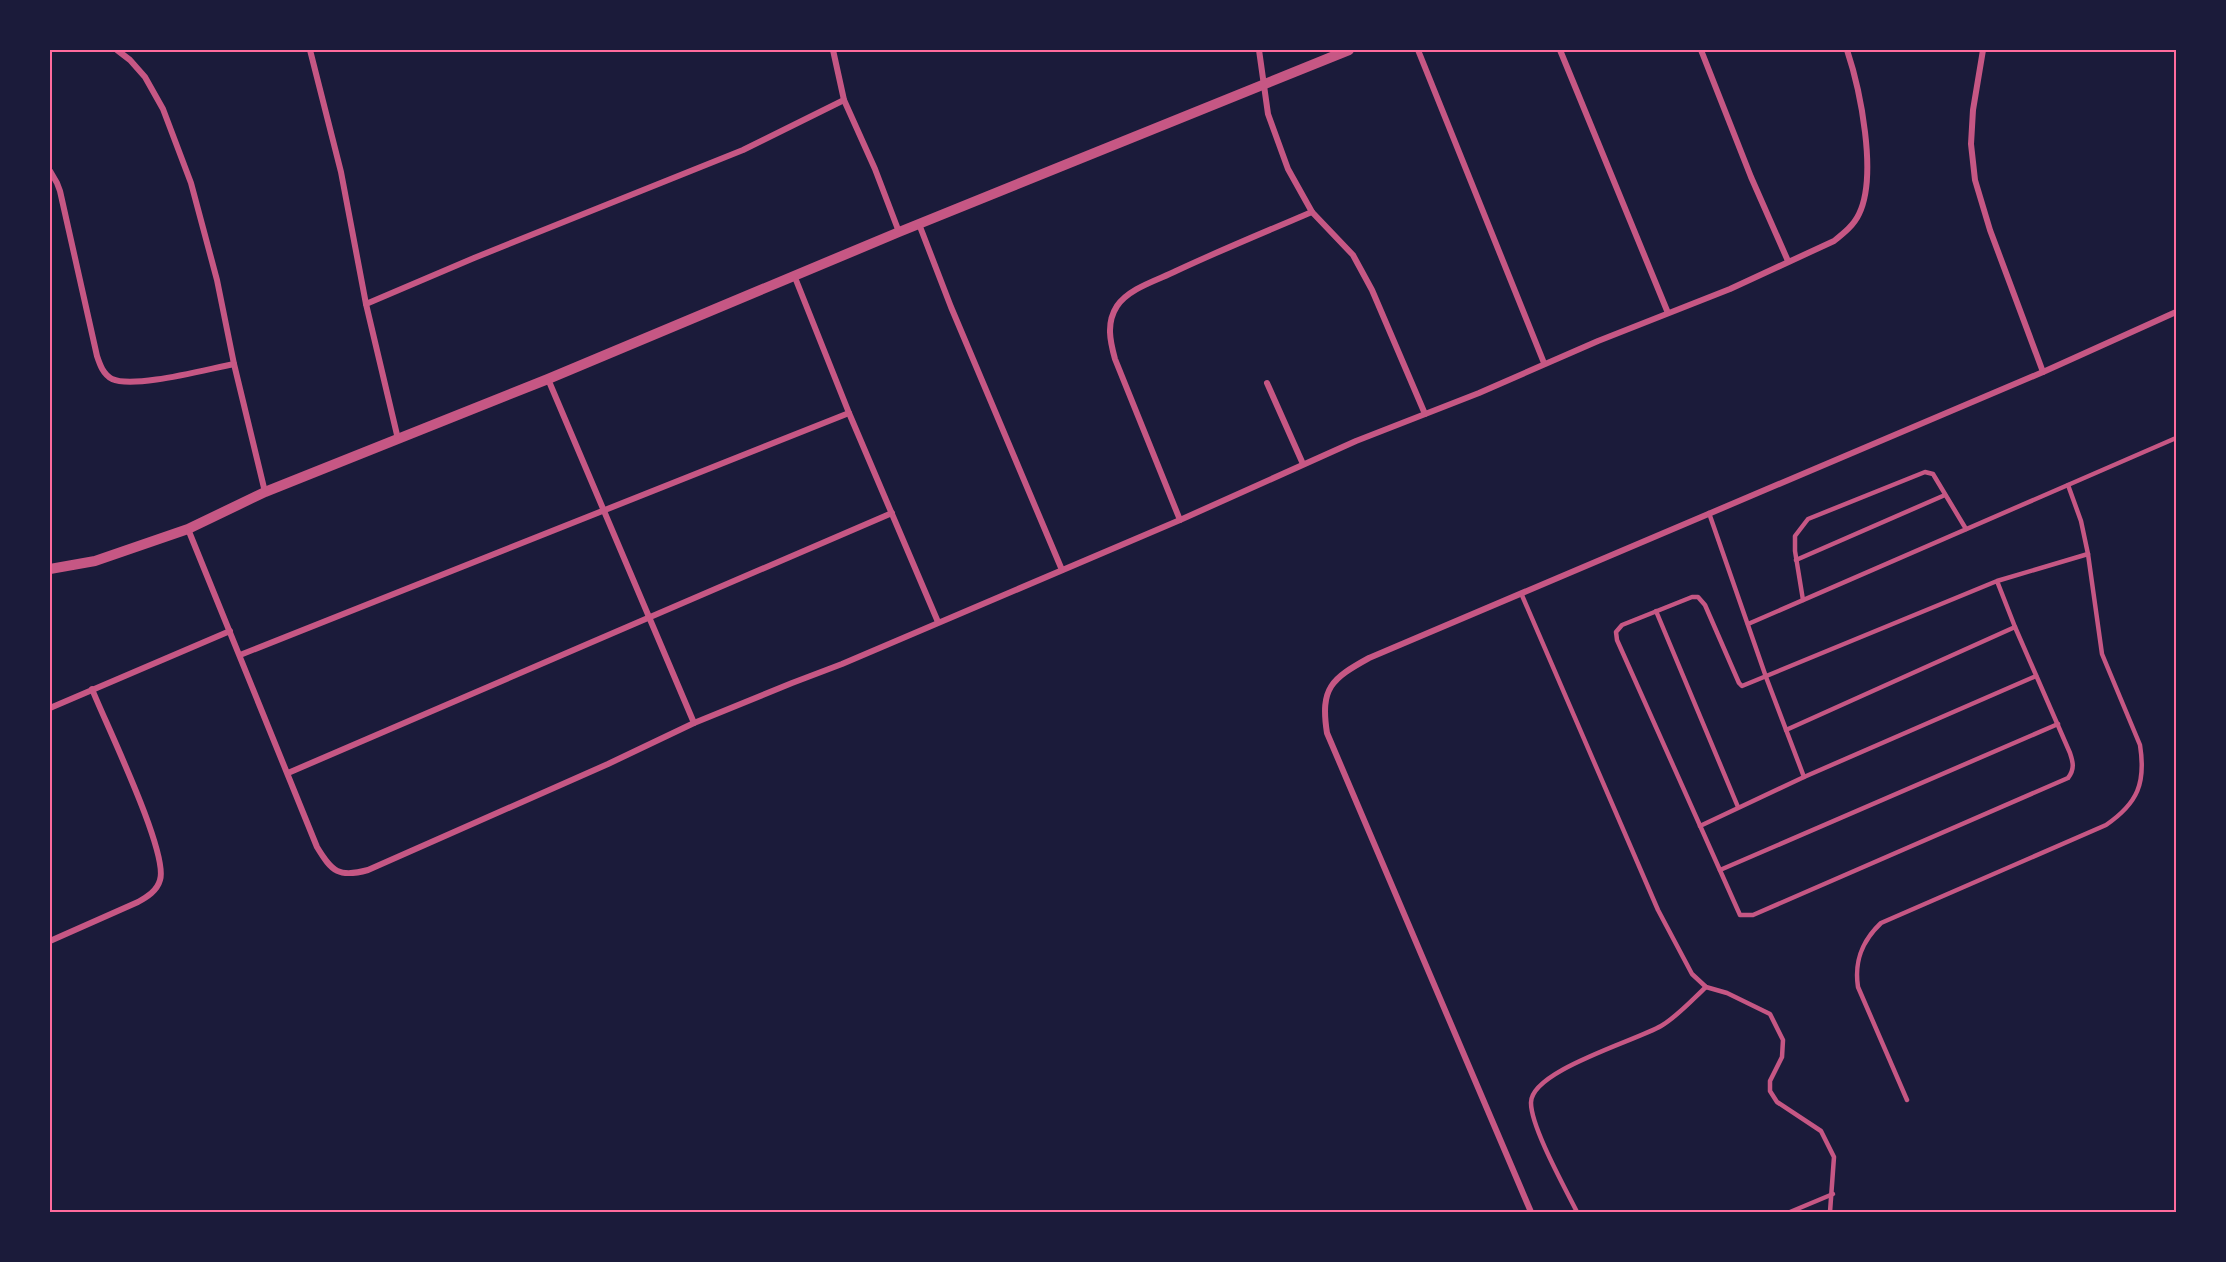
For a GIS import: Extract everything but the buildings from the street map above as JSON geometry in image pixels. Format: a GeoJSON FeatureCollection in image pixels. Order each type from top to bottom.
{"type":"FeatureCollection","features":[{"type":"Feature","properties":{"kind":"street"},"geometry":{"type":"LineString","coordinates":[[117,50],[146,77],[163,109],[191,183],[217,280],[234,363],[266,492]]}},
{"type":"Feature","properties":{"kind":"street"},"geometry":{"type":"LineString","coordinates":[[310,50],[340,172],[366,304],[398,439]]}},
{"type":"Feature","properties":{"kind":"street"},"geometry":{"type":"LineString","coordinates":[[833,50],[844,100],[875,169],[899,232]]}},
{"type":"Feature","properties":{"kind":"street"},"geometry":{"type":"LineString","coordinates":[[1259,50],[1273,131],[1288,169],[1312,212],[1353,255],[1372,290],[1425,414]]}},
{"type":"Feature","properties":{"kind":"street"},"geometry":{"type":"LineString","coordinates":[[50,569],[95,561],[188,529],[266,492],[548,379],[794,275],[1349,50]]}},
{"type":"Feature","properties":{"kind":"street"},"geometry":{"type":"LineString","coordinates":[[1418,50],[1544,363]]}},
{"type":"Feature","properties":{"kind":"street"},"geometry":{"type":"LineString","coordinates":[[1560,50],[1668,313]]}},
{"type":"Feature","properties":{"kind":"street"},"geometry":{"type":"LineString","coordinates":[[1701,50],[1751,177],[1788,261]]}},
{"type":"Feature","properties":{"kind":"street"},"geometry":{"type":"LineString","coordinates":[[188,529],[317,847],[326,862],[337,872],[346,875],[368,870],[597,769],[694,723],[842,664],[1180,520],[1303,464],[1479,393],[1544,363],[1730,289],[1821,248],[1847,231],[1864,202],[1867,169],[1865,139],[1859,93],[1847,50]]}},
{"type":"Feature","properties":{"kind":"street"},"geometry":{"type":"LineString","coordinates":[[1983,50],[1973,110],[1971,144],[1975,180],[1990,230],[2043,372]]}},
{"type":"Feature","properties":{"kind":"street"},"geometry":{"type":"LineString","coordinates":[[366,304],[743,150],[844,100]]}},
{"type":"Feature","properties":{"kind":"street"},"geometry":{"type":"LineString","coordinates":[[50,171],[57,183],[97,356],[100,366],[107,375],[118,381],[136,382],[234,363]]}},
{"type":"Feature","properties":{"kind":"street"},"geometry":{"type":"LineString","coordinates":[[1180,520],[1115,359],[1110,343],[1112,315],[1125,297],[1146,285],[1312,212]]}},
{"type":"Feature","properties":{"kind":"street"},"geometry":{"type":"LineString","coordinates":[[919,224],[951,307],[1062,570]]}},
{"type":"Feature","properties":{"kind":"street"},"geometry":{"type":"LineString","coordinates":[[794,275],[849,413],[938,622]]}},
{"type":"Feature","properties":{"kind":"street"},"geometry":{"type":"LineString","coordinates":[[1531,1212],[1327,734],[1325,710],[1329,690],[1335,680],[1369,658],[2043,372],[2176,312]]}},
{"type":"Feature","properties":{"kind":"street"},"geometry":{"type":"LineString","coordinates":[[548,379],[694,723]]}},
{"type":"Feature","properties":{"kind":"street"},"geometry":{"type":"LineString","coordinates":[[1267,383],[1303,464]]}},
{"type":"Feature","properties":{"kind":"street"},"geometry":{"type":"LineString","coordinates":[[240,655],[849,413]]}},
{"type":"Feature","properties":{"kind":"street"},"geometry":{"type":"LineString","coordinates":[[288,773],[892,513]]}},
{"type":"Feature","properties":{"kind":"street"},"geometry":{"type":"LineString","coordinates":[[50,708],[230,631]]}},
{"type":"Feature","properties":{"kind":"street"},"geometry":{"type":"LineString","coordinates":[[50,941],[150,895],[160,882],[162,872],[154,835],[92,689]]}},
{"type":"Feature","properties":{"kind":"lane"},"geometry":{"type":"LineString","coordinates":[[1748,624],[2176,438]]}},
{"type":"Feature","properties":{"kind":"lane"},"geometry":{"type":"LineString","coordinates":[[1803,600],[1796,560],[1795,536],[1808,519],[1925,472],[1933,474],[1966,529]]}},
{"type":"Feature","properties":{"kind":"lane"},"geometry":{"type":"LineString","coordinates":[[1907,1100],[1858,987],[1856,971],[1862,946],[1871,932],[1881,923],[2106,825],[2122,814],[2138,794],[2142,769],[2140,745],[2102,654],[2088,554],[2081,521],[2068,485]]}},
{"type":"Feature","properties":{"kind":"lane"},"geometry":{"type":"LineString","coordinates":[[1796,560],[1946,495]]}},
{"type":"Feature","properties":{"kind":"lane"},"geometry":{"type":"LineString","coordinates":[[1709,513],[1766,677],[1804,777]]}},
{"type":"Feature","properties":{"kind":"lane"},"geometry":{"type":"LineString","coordinates":[[1997,581],[2073,761],[2073,773],[2068,778],[1753,915],[1740,915],[1617,640],[1616,632],[1622,625],[1692,597],[1698,597],[1705,605],[1740,685],[1766,677],[1997,581],[2088,554]]}},
{"type":"Feature","properties":{"kind":"lane"},"geometry":{"type":"LineString","coordinates":[[1521,593],[1658,910],[1692,974],[1706,987],[1727,993],[1770,1014],[1784,1040],[1782,1058],[1770,1081],[1770,1091],[1777,1102],[1821,1131],[1834,1157],[1830,1212]]}},
{"type":"Feature","properties":{"kind":"lane"},"geometry":{"type":"LineString","coordinates":[[1656,611],[1738,807]]}},
{"type":"Feature","properties":{"kind":"lane"},"geometry":{"type":"LineString","coordinates":[[1786,730],[2015,627]]}},
{"type":"Feature","properties":{"kind":"lane"},"geometry":{"type":"LineString","coordinates":[[1700,826],[1804,777],[2036,676]]}},
{"type":"Feature","properties":{"kind":"lane"},"geometry":{"type":"LineString","coordinates":[[1720,870],[2058,724]]}},
{"type":"Feature","properties":{"kind":"lane"},"geometry":{"type":"LineString","coordinates":[[1577,1212],[1541,1136],[1531,1105],[1532,1095],[1537,1087],[1555,1073],[1663,1025],[1684,1009],[1706,987]]}},
{"type":"Feature","properties":{"kind":"lane"},"geometry":{"type":"LineString","coordinates":[[1790,1212],[1833,1194]]}}]}
